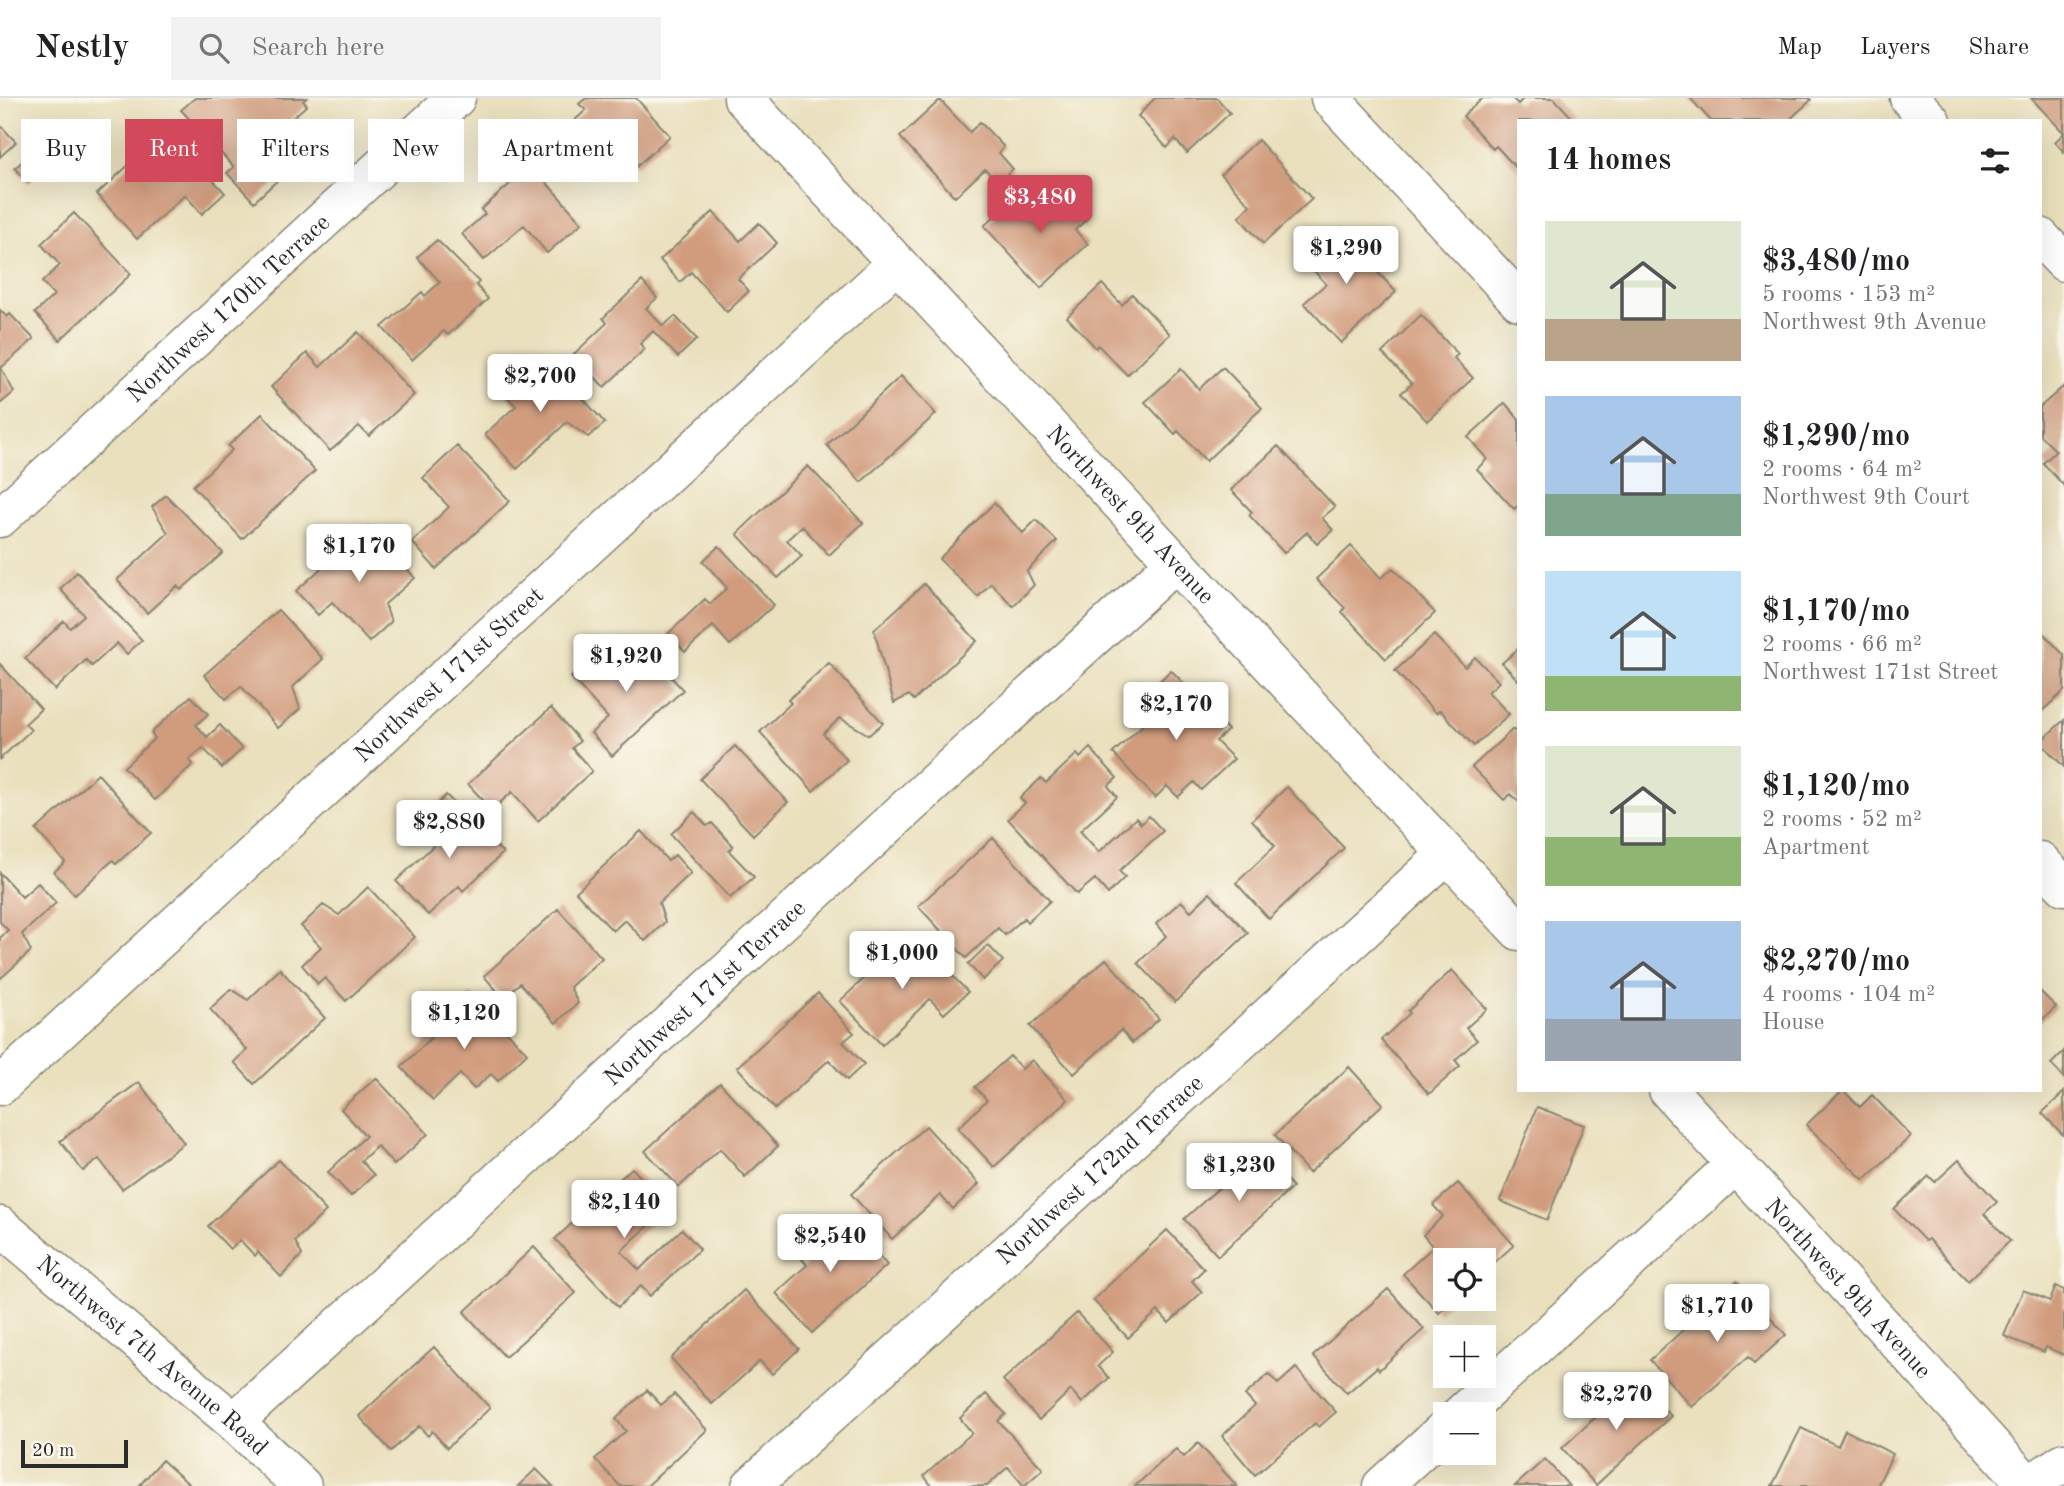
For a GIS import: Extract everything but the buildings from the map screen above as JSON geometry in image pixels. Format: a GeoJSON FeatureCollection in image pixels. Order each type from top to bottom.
{"type":"FeatureCollection","features":[{"type":"Feature","properties":{"kind":"street","name":"Northwest 170th Terrace"},"geometry":{"type":"LineString","coordinates":[[0,518],[456,98]]}},
{"type":"Feature","properties":{"kind":"street","name":"Northwest 9th Avenue"},"geometry":{"type":"LineString","coordinates":[[743,98],[1517,929]]}},
{"type":"Feature","properties":{"kind":"street"},"geometry":{"type":"LineString","coordinates":[[1330,98],[1517,299]]}},
{"type":"Feature","properties":{"kind":"street"},"geometry":{"type":"LineString","coordinates":[[1909,98],[1929,119]]}},
{"type":"Feature","properties":{"kind":"street"},"geometry":{"type":"LineString","coordinates":[[2042,239],[2064,262]]}},
{"type":"Feature","properties":{"kind":"street","name":"Northwest 171st Street"},"geometry":{"type":"LineString","coordinates":[[0,1086],[897,263]]}},
{"type":"Feature","properties":{"kind":"street","name":"Northwest 171st Terrace"},"geometry":{"type":"LineString","coordinates":[[234,1422],[1176,562]]}},
{"type":"Feature","properties":{"kind":"street","name":"Northwest 172nd Terrace"},"geometry":{"type":"LineString","coordinates":[[751,1486],[1447,854]]}},
{"type":"Feature","properties":{"kind":"street"},"geometry":{"type":"LineString","coordinates":[[2042,863],[2064,886]]}},
{"type":"Feature","properties":{"kind":"street","name":"Northwest 9th Avenue"},"geometry":{"type":"LineString","coordinates":[[1670,1092],[2029,1486]]}},
{"type":"Feature","properties":{"kind":"street"},"geometry":{"type":"LineString","coordinates":[[1474,1402],[1736,1164]]}},
{"type":"Feature","properties":{"kind":"street","name":"Northwest 7th Avenue Road"},"geometry":{"type":"LineString","coordinates":[[0,1226],[234,1422],[302,1486]]}},
{"type":"Feature","properties":{"kind":"street"},"geometry":{"type":"LineString","coordinates":[[1382,1486],[1433,1441]]}},
{"type":"Feature","properties":{"kind":"street"},"geometry":{"type":"LineString","coordinates":[[2029,1486],[2064,1462]]}}]}
